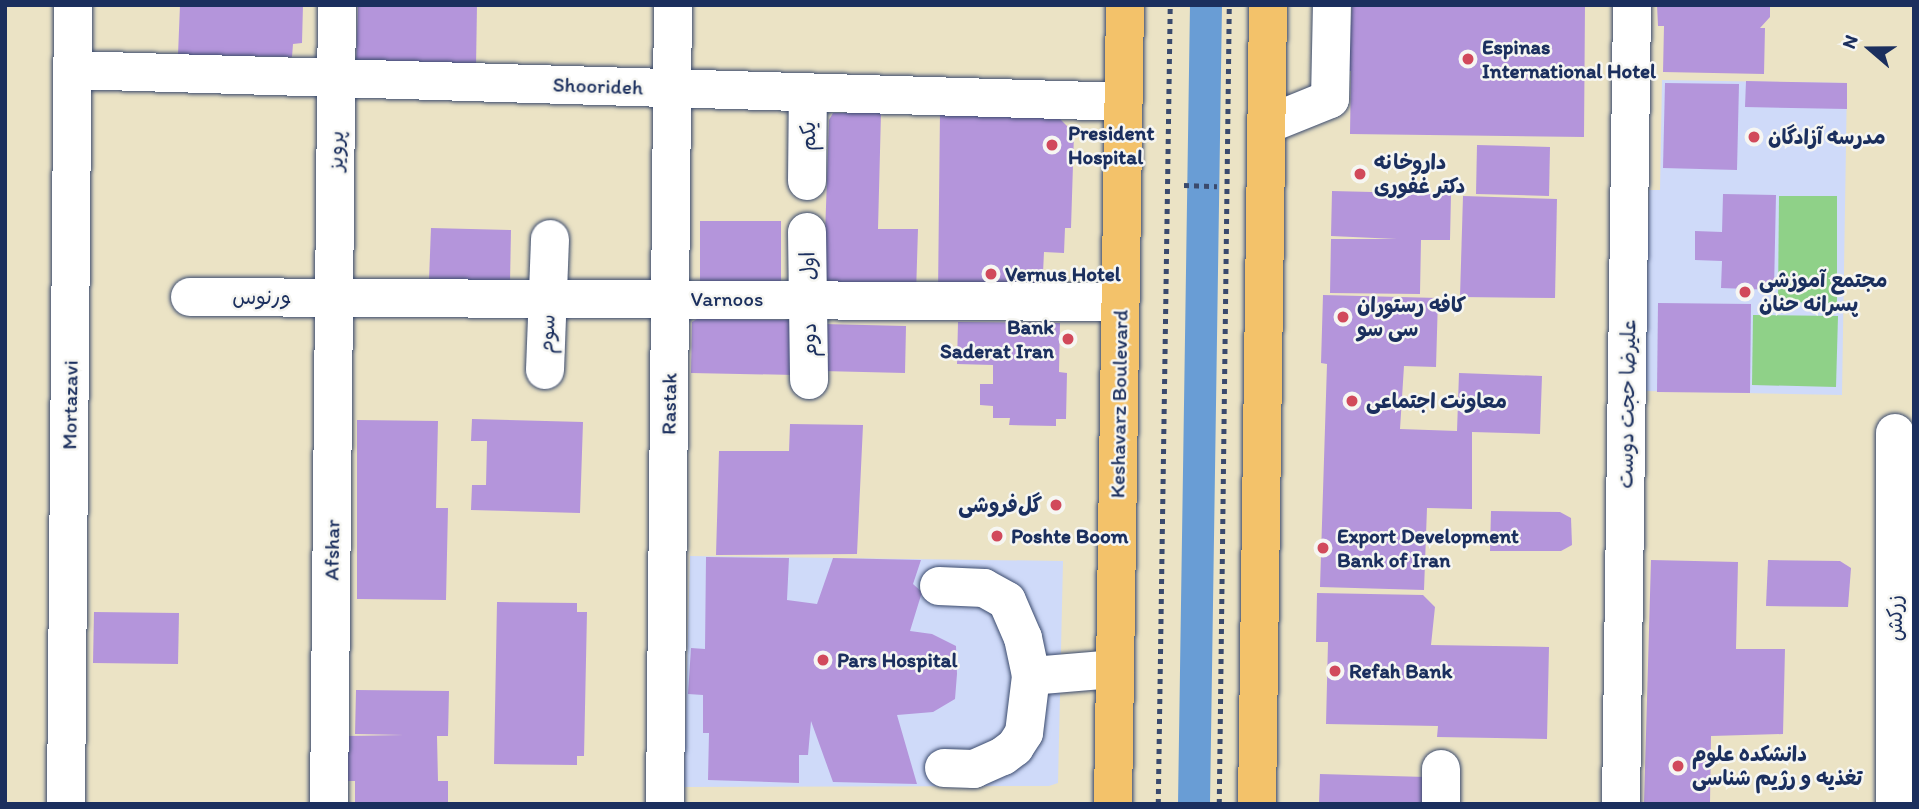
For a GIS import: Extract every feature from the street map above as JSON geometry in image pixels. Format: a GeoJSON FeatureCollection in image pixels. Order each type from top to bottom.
{"type":"FeatureCollection","features":[{"type":"Feature","properties":{"kind":"main road","name":"Keshavarz Boulevard"},"geometry":{"type":"LineString","coordinates":[[1113,804],[1125,5]]}},
{"type":"Feature","properties":{"kind":"main road"},"geometry":{"type":"LineString","coordinates":[[1257,804],[1268,5]]}},
{"type":"Feature","properties":{"kind":"street","name":"Mortazavi"},"geometry":{"type":"LineString","coordinates":[[66,804],[73,5]]}},
{"type":"Feature","properties":{"kind":"street","name":"پرویز"},"geometry":{"type":"LineString","coordinates":[[334,297],[337,5]]}},
{"type":"Feature","properties":{"kind":"street","name":"Rastak"},"geometry":{"type":"LineString","coordinates":[[665,804],[673,5]]}},
{"type":"Feature","properties":{"kind":"street"},"geometry":{"type":"LineString","coordinates":[[1266,125],[1330,99],[1332,5]]}},
{"type":"Feature","properties":{"kind":"street","name":"علیرضا حجت دوست"},"geometry":{"type":"LineString","coordinates":[[1621,804],[1632,5]]}},
{"type":"Feature","properties":{"kind":"street","name":"Shoorideh"},"geometry":{"type":"LineString","coordinates":[[73,70],[1124,102]]}},
{"type":"Feature","properties":{"kind":"street","name":"یکم"},"geometry":{"type":"LineString","coordinates":[[807,181],[808,92]]}},
{"type":"Feature","properties":{"kind":"street","name":"اول"},"geometry":{"type":"LineString","coordinates":[[807,232],[809,300]]}},
{"type":"Feature","properties":{"kind":"street","name":"سوم"},"geometry":{"type":"LineString","coordinates":[[545,370],[550,239]]}},
{"type":"Feature","properties":{"kind":"street","name":"ورنوس"},"geometry":{"type":"LineString","coordinates":[[190,296],[334,297]]}},
{"type":"Feature","properties":{"kind":"street","name":"Varnoos"},"geometry":{"type":"LineString","coordinates":[[334,297],[1120,302]]}},
{"type":"Feature","properties":{"kind":"street","name":"Afshar"},"geometry":{"type":"LineString","coordinates":[[329,804],[334,297]]}},
{"type":"Feature","properties":{"kind":"street","name":"دوم"},"geometry":{"type":"LineString","coordinates":[[809,300],[809,380]]}},
{"type":"Feature","properties":{"kind":"street","name":"زرکش"},"geometry":{"type":"LineString","coordinates":[[1895,433],[1895,804]]}},
{"type":"Feature","properties":{"kind":"street"},"geometry":{"type":"LineString","coordinates":[[939,586],[984,588],[1007,601],[1023,638],[1031,676],[1024,733],[1015,747],[1003,756],[974,769],[944,768]]}},
{"type":"Feature","properties":{"kind":"street"},"geometry":{"type":"LineString","coordinates":[[1031,676],[1115,669]]}},
{"type":"Feature","properties":{"kind":"path"},"geometry":{"type":"LineString","coordinates":[[1158,804],[1170,5]]}},
{"type":"Feature","properties":{"kind":"path"},"geometry":{"type":"LineString","coordinates":[[1219,804],[1230,5]]}},
{"type":"Feature","properties":{"kind":"path"},"geometry":{"type":"LineString","coordinates":[[1184,185],[1217,186]]}},
{"type":"Feature","properties":{"kind":"shaded area","name":"مجتمع آموزشی پسرانه حنان"},"geometry":{"type":"Polygon","coordinates":[[[1662,80],[1847,83],[1842,395],[1645,391],[1649,190],[1660,190],[1662,80]]]}},
{"type":"Feature","properties":{"kind":"shaded area"},"geometry":{"type":"Polygon","coordinates":[[[690,556],[1063,561],[1058,783],[1049,786],[684,787],[690,556]]]}},
{"type":"Feature","properties":{"kind":"green space"},"geometry":{"type":"Polygon","coordinates":[[[1779,196],[1837,196],[1837,303],[1778,302],[1779,196]]]}},
{"type":"Feature","properties":{"kind":"green space"},"geometry":{"type":"Polygon","coordinates":[[[1753,315],[1838,316],[1836,387],[1752,385],[1753,315]]]}},
{"type":"Feature","properties":{"kind":"building"},"geometry":{"type":"Polygon","coordinates":[[[180,5],[303,5],[302,43],[293,44],[292,57],[178,55],[180,5]]]}},
{"type":"Feature","properties":{"kind":"building"},"geometry":{"type":"Polygon","coordinates":[[[358,5],[477,5],[476,67],[356,63],[358,5]]]}},
{"type":"Feature","properties":{"kind":"building","name":"Espinas International Hotel"},"geometry":{"type":"Polygon","coordinates":[[[1352,5],[1585,5],[1584,137],[1350,134],[1351,71],[1316,71],[1317,25],[1351,25],[1352,5]]]}},
{"type":"Feature","properties":{"kind":"building"},"geometry":{"type":"Polygon","coordinates":[[[1657,5],[1770,5],[1770,17],[1760,28],[1765,28],[1764,74],[1663,72],[1664,26],[1658,26],[1657,5]]]}},
{"type":"Feature","properties":{"kind":"building"},"geometry":{"type":"Polygon","coordinates":[[[1746,81],[1847,83],[1847,109],[1745,107],[1746,81]]]}},
{"type":"Feature","properties":{"kind":"building"},"geometry":{"type":"Polygon","coordinates":[[[1665,83],[1739,84],[1737,170],[1663,168],[1665,83]]]}},
{"type":"Feature","properties":{"kind":"building"},"geometry":{"type":"Polygon","coordinates":[[[940,110],[1056,115],[1074,133],[1071,228],[1065,228],[1064,253],[1044,252],[1042,294],[938,294],[940,110]]]}},
{"type":"Feature","properties":{"kind":"building"},"geometry":{"type":"Polygon","coordinates":[[[833,113],[881,113],[878,229],[918,229],[916,294],[823,293],[829,120],[833,113]]]}},
{"type":"Feature","properties":{"kind":"building"},"geometry":{"type":"Polygon","coordinates":[[[1477,145],[1550,147],[1549,196],[1476,194],[1477,145]]]}},
{"type":"Feature","properties":{"kind":"building"},"geometry":{"type":"Polygon","coordinates":[[[1332,191],[1451,194],[1450,240],[1421,240],[1420,294],[1330,293],[1331,239],[1397,239],[1331,236],[1332,191]]]}},
{"type":"Feature","properties":{"kind":"building"},"geometry":{"type":"Polygon","coordinates":[[[1723,194],[1776,195],[1774,290],[1721,288],[1722,261],[1695,260],[1695,231],[1722,232],[1723,194]]]}},
{"type":"Feature","properties":{"kind":"building"},"geometry":{"type":"Polygon","coordinates":[[[1463,196],[1557,199],[1555,298],[1460,297],[1463,196]]]}},
{"type":"Feature","properties":{"kind":"building"},"geometry":{"type":"Polygon","coordinates":[[[700,221],[781,221],[781,282],[700,283],[700,221]]]}},
{"type":"Feature","properties":{"kind":"building"},"geometry":{"type":"Polygon","coordinates":[[[431,228],[511,230],[510,283],[429,280],[431,228]]]}},
{"type":"Feature","properties":{"kind":"building"},"geometry":{"type":"Polygon","coordinates":[[[1323,295],[1438,298],[1436,367],[1404,366],[1400,429],[1457,431],[1459,373],[1542,376],[1540,434],[1472,432],[1472,509],[1427,508],[1424,590],[1320,587],[1327,364],[1321,363],[1323,295]]]}},
{"type":"Feature","properties":{"kind":"building"},"geometry":{"type":"Polygon","coordinates":[[[1658,303],[1751,304],[1750,393],[1657,392],[1658,303]]]}},
{"type":"Feature","properties":{"kind":"building"},"geometry":{"type":"Polygon","coordinates":[[[697,319],[789,320],[797,325],[795,375],[691,373],[692,322],[697,319]]]}},
{"type":"Feature","properties":{"kind":"building"},"geometry":{"type":"Polygon","coordinates":[[[958,322],[1060,323],[1059,372],[1067,373],[1066,419],[1056,419],[1056,426],[1009,425],[1010,418],[993,418],[993,406],[980,405],[980,384],[993,384],[993,365],[957,364],[958,322]]]}},
{"type":"Feature","properties":{"kind":"building"},"geometry":{"type":"Polygon","coordinates":[[[823,324],[906,326],[905,373],[822,371],[823,324]]]}},
{"type":"Feature","properties":{"kind":"building"},"geometry":{"type":"Polygon","coordinates":[[[472,419],[583,422],[580,513],[471,510],[472,485],[486,485],[487,441],[471,441],[472,419]]]}},
{"type":"Feature","properties":{"kind":"building"},"geometry":{"type":"Polygon","coordinates":[[[357,420],[438,421],[436,508],[448,508],[446,600],[357,599],[357,420]]]}},
{"type":"Feature","properties":{"kind":"building"},"geometry":{"type":"Polygon","coordinates":[[[790,424],[863,425],[857,554],[716,555],[719,451],[789,451],[790,424]]]}},
{"type":"Feature","properties":{"kind":"building"},"geometry":{"type":"Polygon","coordinates":[[[1491,511],[1560,512],[1571,518],[1572,545],[1561,551],[1490,551],[1491,511]]]}},
{"type":"Feature","properties":{"kind":"building","name":"Pars Hospital"},"geometry":{"type":"Polygon","coordinates":[[[706,557],[789,558],[787,600],[817,604],[833,558],[921,560],[913,584],[922,592],[910,631],[932,634],[956,646],[957,674],[955,699],[933,712],[897,715],[917,784],[833,782],[811,721],[808,755],[799,755],[799,783],[708,780],[709,733],[703,733],[703,695],[688,694],[691,648],[705,649],[706,557]]]}},
{"type":"Feature","properties":{"kind":"building"},"geometry":{"type":"Polygon","coordinates":[[[1651,560],[1738,562],[1736,649],[1785,649],[1783,734],[1711,736],[1710,804],[1644,804],[1651,560]]]}},
{"type":"Feature","properties":{"kind":"building"},"geometry":{"type":"Polygon","coordinates":[[[1768,560],[1840,561],[1851,568],[1848,607],[1766,606],[1768,560]]]}},
{"type":"Feature","properties":{"kind":"building"},"geometry":{"type":"Polygon","coordinates":[[[1317,593],[1423,595],[1435,607],[1431,645],[1549,647],[1547,739],[1437,737],[1438,726],[1326,724],[1328,642],[1316,642],[1317,593]]]}},
{"type":"Feature","properties":{"kind":"building"},"geometry":{"type":"Polygon","coordinates":[[[497,602],[577,603],[577,612],[587,612],[584,756],[577,756],[577,765],[494,764],[497,602]]]}},
{"type":"Feature","properties":{"kind":"building"},"geometry":{"type":"Polygon","coordinates":[[[94,612],[179,613],[178,664],[93,663],[94,612]]]}},
{"type":"Feature","properties":{"kind":"building"},"geometry":{"type":"Polygon","coordinates":[[[356,690],[449,691],[448,736],[437,736],[438,781],[448,781],[448,804],[355,804],[355,781],[348,781],[348,736],[404,735],[355,734],[356,690]]]}},
{"type":"Feature","properties":{"kind":"building"},"geometry":{"type":"Polygon","coordinates":[[[1320,774],[1426,777],[1425,804],[1319,804],[1320,774]]]}},
{"type":"Feature","properties":{"kind":"waterway"},"geometry":{"type":"LineString","coordinates":[[1194,804],[1206,5]]}},
{"type":"Feature","properties":{"kind":"place","name":"Espinas International Hotel"},"geometry":{"type":"Point","coordinates":[1468,59]}},
{"type":"Feature","properties":{"kind":"place","name":"مدرسه آزادگان"},"geometry":{"type":"Point","coordinates":[1754,137]}},
{"type":"Feature","properties":{"kind":"place","name":"President Hospital"},"geometry":{"type":"Point","coordinates":[1052,145]}},
{"type":"Feature","properties":{"kind":"place","name":"داروخانه دکتر غفوری"},"geometry":{"type":"Point","coordinates":[1360,174]}},
{"type":"Feature","properties":{"kind":"place","name":"Vernus Hotel"},"geometry":{"type":"Point","coordinates":[991,274]}},
{"type":"Feature","properties":{"kind":"place","name":"مجتمع آموزشی پسرانه حنان"},"geometry":{"type":"Point","coordinates":[1745,292]}},
{"type":"Feature","properties":{"kind":"place","name":"کافه رستوران سی سو"},"geometry":{"type":"Point","coordinates":[1343,317]}},
{"type":"Feature","properties":{"kind":"place","name":"Bank Saderat Iran"},"geometry":{"type":"Point","coordinates":[1068,339]}},
{"type":"Feature","properties":{"kind":"place","name":"معاونت اجتماعی"},"geometry":{"type":"Point","coordinates":[1352,401]}},
{"type":"Feature","properties":{"kind":"place","name":"گل‌فروشی"},"geometry":{"type":"Point","coordinates":[1056,505]}},
{"type":"Feature","properties":{"kind":"place","name":"Poshte Boom"},"geometry":{"type":"Point","coordinates":[997,536]}},
{"type":"Feature","properties":{"kind":"place","name":"Export Development Bank of Iran"},"geometry":{"type":"Point","coordinates":[1323,548]}},
{"type":"Feature","properties":{"kind":"place","name":"Pars Hospital"},"geometry":{"type":"Point","coordinates":[823,660]}},
{"type":"Feature","properties":{"kind":"place","name":"Refah Bank"},"geometry":{"type":"Point","coordinates":[1335,671]}},
{"type":"Feature","properties":{"kind":"place","name":"دانشکده علوم تغذیه و رژیم شناسی"},"geometry":{"type":"Point","coordinates":[1678,766]}}]}
